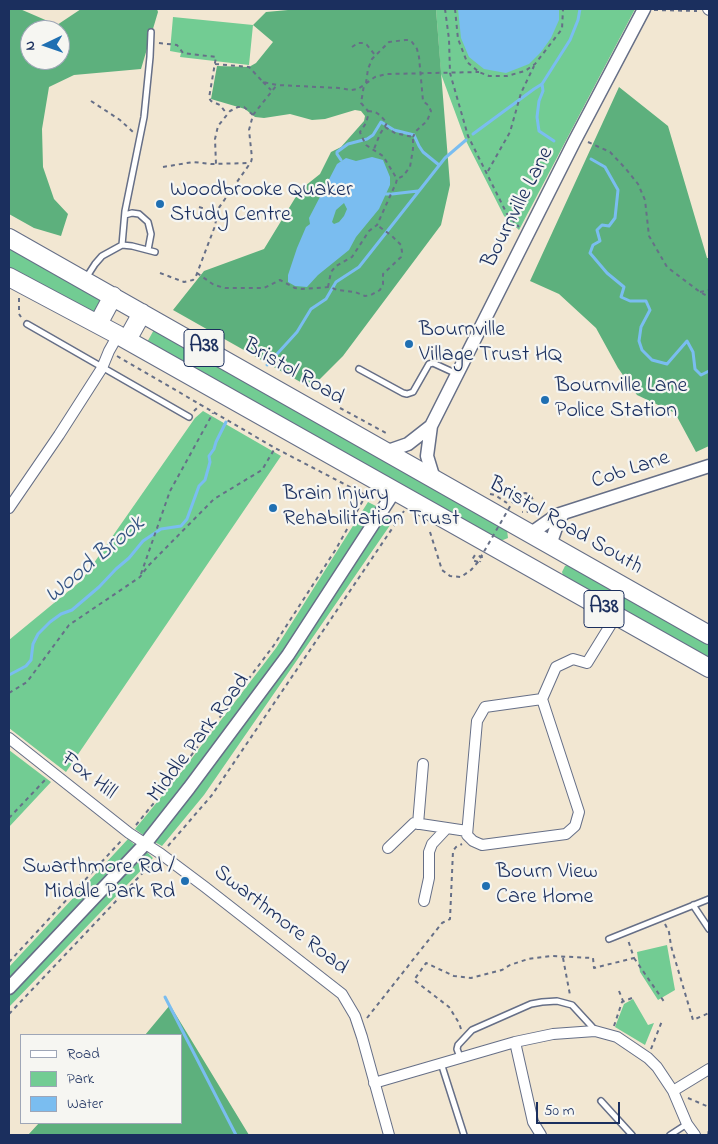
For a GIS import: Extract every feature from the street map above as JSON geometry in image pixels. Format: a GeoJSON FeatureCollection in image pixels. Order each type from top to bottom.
{"type":"FeatureCollection","features":[{"type":"Feature","properties":{"kind":"highway","name":"Bristol Road"},"geometry":{"type":"LineString","coordinates":[[9,238],[392,456]]}},
{"type":"Feature","properties":{"kind":"highway","name":"A38"},"geometry":{"type":"LineString","coordinates":[[14,280],[98,324],[709,668]]}},
{"type":"Feature","properties":{"kind":"highway"},"geometry":{"type":"LineString","coordinates":[[98,324],[113,296]]}},
{"type":"Feature","properties":{"kind":"highway"},"geometry":{"type":"LineString","coordinates":[[128,341],[142,313]]}},
{"type":"Feature","properties":{"kind":"highway"},"geometry":{"type":"LineString","coordinates":[[128,341],[142,313]]}},
{"type":"Feature","properties":{"kind":"highway","name":"Bristol Road South"},"geometry":{"type":"LineString","coordinates":[[392,456],[434,479],[516,517],[530,534],[709,635]]}},
{"type":"Feature","properties":{"kind":"highway"},"geometry":{"type":"LineString","coordinates":[[499,550],[513,541],[516,517]]}},
{"type":"Feature","properties":{"kind":"highway"},"geometry":{"type":"LineString","coordinates":[[530,534],[520,545],[518,553],[526,565],[545,560],[550,545]]}},
{"type":"Feature","properties":{"kind":"highway"},"geometry":{"type":"LineString","coordinates":[[556,582],[556,566],[569,556]]}},
{"type":"Feature","properties":{"kind":"street","name":"Bournville Lane"},"geometry":{"type":"LineString","coordinates":[[434,479],[427,456],[431,426],[528,237],[574,142],[648,10]]}},
{"type":"Feature","properties":{"kind":"street"},"geometry":{"type":"LineString","coordinates":[[9,508],[60,435],[102,368],[109,351],[128,341]]}},
{"type":"Feature","properties":{"kind":"street","name":"Bournville Lane"},"geometry":{"type":"LineString","coordinates":[[392,456],[431,426]]}},
{"type":"Feature","properties":{"kind":"street","name":"Cob Lane"},"geometry":{"type":"LineString","coordinates":[[530,534],[564,513],[709,466]]}},
{"type":"Feature","properties":{"kind":"street","name":"Middle Park Road"},"geometry":{"type":"LineString","coordinates":[[9,988],[145,844],[189,788],[288,655],[394,492]]}},
{"type":"Feature","properties":{"kind":"street"},"geometry":{"type":"LineString","coordinates":[[550,545],[559,520],[564,513]]}},
{"type":"Feature","properties":{"kind":"street"},"geometry":{"type":"LineString","coordinates":[[388,848],[414,824],[447,828],[469,835],[482,844],[566,834],[575,826],[579,812],[542,699],[556,667],[573,659],[587,663],[616,616]]}},
{"type":"Feature","properties":{"kind":"street"},"geometry":{"type":"LineString","coordinates":[[469,835],[476,721],[485,707],[542,699]]}},
{"type":"Feature","properties":{"kind":"street","name":"Fox Hill"},"geometry":{"type":"LineString","coordinates":[[9,738],[145,844]]}},
{"type":"Feature","properties":{"kind":"street"},"geometry":{"type":"LineString","coordinates":[[418,824],[423,764]]}},
{"type":"Feature","properties":{"kind":"street"},"geometry":{"type":"LineString","coordinates":[[424,902],[429,878],[429,852],[432,844],[447,828]]}},
{"type":"Feature","properties":{"kind":"street","name":"Swarthmore Road"},"geometry":{"type":"LineString","coordinates":[[145,844],[205,887],[342,994],[359,1028],[389,1135]]}},
{"type":"Feature","properties":{"kind":"street"},"geometry":{"type":"LineString","coordinates":[[374,1082],[515,1042],[553,1034],[595,1031],[617,1037],[648,1058],[657,1067],[673,1091],[687,1124],[695,1135]]}},
{"type":"Feature","properties":{"kind":"street"},"geometry":{"type":"LineString","coordinates":[[515,1042],[533,1122],[541,1135]]}},
{"type":"Feature","properties":{"kind":"street"},"geometry":{"type":"LineString","coordinates":[[673,1091],[709,1069]]}},
{"type":"Feature","properties":{"kind":"lane"},"geometry":{"type":"LineString","coordinates":[[122,245],[124,215],[144,117],[151,32]]}},
{"type":"Feature","properties":{"kind":"lane"},"geometry":{"type":"LineString","coordinates":[[124,215],[139,214],[148,222],[151,234],[148,250]]}},
{"type":"Feature","properties":{"kind":"lane"},"geometry":{"type":"LineString","coordinates":[[84,280],[102,256],[122,245],[155,252]]}},
{"type":"Feature","properties":{"kind":"lane"},"geometry":{"type":"LineString","coordinates":[[27,324],[189,417]]}},
{"type":"Feature","properties":{"kind":"lane"},"geometry":{"type":"LineString","coordinates":[[359,370],[402,393],[408,394],[413,392],[430,364],[433,363],[458,374]]}},
{"type":"Feature","properties":{"kind":"lane"},"geometry":{"type":"LineString","coordinates":[[608,939],[709,899]]}},
{"type":"Feature","properties":{"kind":"lane"},"geometry":{"type":"LineString","coordinates":[[694,905],[709,929]]}},
{"type":"Feature","properties":{"kind":"lane"},"geometry":{"type":"LineString","coordinates":[[460,1057],[457,1050],[458,1045],[472,1030],[531,1004],[557,1002],[572,1005],[595,1031]]}},
{"type":"Feature","properties":{"kind":"lane"},"geometry":{"type":"LineString","coordinates":[[441,1062],[464,1135]]}},
{"type":"Feature","properties":{"kind":"lane"},"geometry":{"type":"LineString","coordinates":[[601,1101],[632,1135]]}},
{"type":"Feature","properties":{"kind":"lane"},"geometry":{"type":"LineString","coordinates":[[670,1135],[687,1124]]}},
{"type":"Feature","properties":{"kind":"path"},"geometry":{"type":"LineString","coordinates":[[445,9],[449,38],[450,73],[468,136],[507,214],[528,237]]}},
{"type":"Feature","properties":{"kind":"path"},"geometry":{"type":"LineString","coordinates":[[455,9],[458,39],[467,62],[480,72],[489,76],[507,76],[525,71],[535,64]]}},
{"type":"Feature","properties":{"kind":"path"},"geometry":{"type":"LineString","coordinates":[[487,172],[510,132],[521,93],[535,64],[562,29],[563,9]]}},
{"type":"Feature","properties":{"kind":"path"},"geometry":{"type":"LineString","coordinates":[[648,10],[706,10]]}},
{"type":"Feature","properties":{"kind":"path"},"geometry":{"type":"LineString","coordinates":[[329,287],[331,272],[336,266],[352,257],[369,231],[377,225],[397,179],[403,176],[410,167],[413,135],[427,121],[431,111],[422,97],[417,49],[409,40],[389,42],[375,55],[369,64],[361,103],[368,111],[380,115],[386,120],[386,125],[374,149]]}},
{"type":"Feature","properties":{"kind":"path"},"geometry":{"type":"LineString","coordinates":[[151,42],[177,46],[183,53],[215,56],[209,98],[220,105],[227,114]]}},
{"type":"Feature","properties":{"kind":"path"},"geometry":{"type":"LineString","coordinates":[[352,47],[363,42],[375,55]]}},
{"type":"Feature","properties":{"kind":"path"},"geometry":{"type":"LineString","coordinates":[[215,64],[249,67],[271,90]]}},
{"type":"Feature","properties":{"kind":"path"},"geometry":{"type":"LineString","coordinates":[[263,82],[277,85],[351,90],[358,89],[375,77],[387,74],[480,72]]}},
{"type":"Feature","properties":{"kind":"path"},"geometry":{"type":"LineString","coordinates":[[160,273],[184,282],[193,280],[215,226],[218,209],[252,158],[249,130],[253,115],[269,96],[271,90],[277,85]]}},
{"type":"Feature","properties":{"kind":"path"},"geometry":{"type":"LineString","coordinates":[[91,102],[120,120],[140,139]]}},
{"type":"Feature","properties":{"kind":"path"},"geometry":{"type":"LineString","coordinates":[[216,164],[217,129],[227,114],[234,109],[242,107],[248,109],[253,115]]}},
{"type":"Feature","properties":{"kind":"path"},"geometry":{"type":"LineString","coordinates":[[368,111],[366,123],[360,132],[363,140],[366,145],[383,156],[397,179]]}},
{"type":"Feature","properties":{"kind":"path"},"geometry":{"type":"LineString","coordinates":[[386,125],[394,132],[413,135]]}},
{"type":"Feature","properties":{"kind":"path"},"geometry":{"type":"LineString","coordinates":[[584,140],[610,152],[626,169],[638,184],[644,200],[649,236],[667,267],[700,292],[709,296]]}},
{"type":"Feature","properties":{"kind":"path"},"geometry":{"type":"LineString","coordinates":[[163,167],[188,162],[216,164],[250,163]]}},
{"type":"Feature","properties":{"kind":"path"},"geometry":{"type":"LineString","coordinates":[[199,207],[217,214]]}},
{"type":"Feature","properties":{"kind":"path"},"geometry":{"type":"LineString","coordinates":[[197,273],[214,285],[225,288],[264,288],[280,280],[295,288],[329,287],[365,296],[376,294],[383,284],[383,274],[401,257],[402,252],[401,246],[389,232],[377,225]]}},
{"type":"Feature","properties":{"kind":"path"},"geometry":{"type":"LineString","coordinates":[[14,280],[19,314],[27,324]]}},
{"type":"Feature","properties":{"kind":"path"},"geometry":{"type":"LineString","coordinates":[[700,292],[709,290]]}},
{"type":"Feature","properties":{"kind":"path"},"geometry":{"type":"LineString","coordinates":[[9,962],[129,833],[175,777],[274,645],[336,549],[366,495],[275,448],[109,351]]}},
{"type":"Feature","properties":{"kind":"path"},"geometry":{"type":"LineString","coordinates":[[140,577],[170,490],[214,412]]}},
{"type":"Feature","properties":{"kind":"path"},"geometry":{"type":"LineString","coordinates":[[9,693],[27,682],[69,625],[140,577],[148,566],[214,499],[262,470],[275,448]]}},
{"type":"Feature","properties":{"kind":"path"},"geometry":{"type":"LineString","coordinates":[[488,493],[511,505]]}},
{"type":"Feature","properties":{"kind":"path"},"geometry":{"type":"LineString","coordinates":[[430,532],[442,570],[450,576],[461,577],[479,562],[517,496],[526,493],[531,496],[534,502],[532,508],[516,517]]}},
{"type":"Feature","properties":{"kind":"path"},"geometry":{"type":"LineString","coordinates":[[9,818],[52,772]]}},
{"type":"Feature","properties":{"kind":"path"},"geometry":{"type":"LineString","coordinates":[[359,1028],[442,923],[450,919],[453,851],[469,835]]}},
{"type":"Feature","properties":{"kind":"path"},"geometry":{"type":"LineString","coordinates":[[661,918],[670,932],[671,946],[693,1020],[709,1013]]}},
{"type":"Feature","properties":{"kind":"path"},"geometry":{"type":"LineString","coordinates":[[625,933],[634,958],[665,1002]]}},
{"type":"Feature","properties":{"kind":"path"},"geometry":{"type":"LineString","coordinates":[[463,1038],[459,1023],[449,1007],[414,980],[426,963],[454,976],[471,978],[502,970],[528,959],[551,956],[593,958],[594,968],[634,958]]}},
{"type":"Feature","properties":{"kind":"path"},"geometry":{"type":"LineString","coordinates":[[563,957],[572,1005]]}},
{"type":"Feature","properties":{"kind":"path"},"geometry":{"type":"LineString","coordinates":[[649,989],[653,986]]}},
{"type":"Feature","properties":{"kind":"path"},"geometry":{"type":"LineString","coordinates":[[610,1035],[623,1001],[619,991]]}},
{"type":"Feature","properties":{"kind":"path"},"geometry":{"type":"LineString","coordinates":[[623,1001],[632,998]]}},
{"type":"Feature","properties":{"kind":"path"},"geometry":{"type":"LineString","coordinates":[[648,1058],[662,1021]]}},
{"type":"Feature","properties":{"kind":"path"},"geometry":{"type":"LineString","coordinates":[[673,1091],[709,1107]]}},
{"type":"Feature","properties":{"kind":"path"},"geometry":{"type":"LineString","coordinates":[[708,1135],[709,1128]]}},
{"type":"Feature","properties":{"kind":"green space"},"geometry":{"type":"Polygon","coordinates":[[[9,9],[20,9],[45,20],[20,20],[20,70],[70,70],[70,20],[64,20],[81,9],[157,9],[158,12],[141,69],[74,75],[49,87],[42,129],[43,167],[54,199],[68,214],[61,236],[34,228],[9,214],[9,9]]]}},
{"type":"Feature","properties":{"kind":"green space"},"geometry":{"type":"Polygon","coordinates":[[[299,9],[436,9],[450,185],[441,225],[343,356],[311,388],[173,310],[204,271],[264,249],[300,190],[320,174],[331,152],[341,147],[364,121],[365,116],[361,111],[355,110],[325,119],[312,120],[290,114],[264,118],[255,117],[245,109],[211,99],[217,66],[249,67],[256,63],[273,42],[253,25],[266,12],[299,9]]]}},
{"type":"Feature","properties":{"kind":"green space"},"geometry":{"type":"Polygon","coordinates":[[[436,9],[635,9],[519,230],[504,216],[465,139],[441,74],[436,9]]]}},
{"type":"Feature","properties":{"kind":"green space"},"geometry":{"type":"Polygon","coordinates":[[[173,17],[253,25],[249,65],[180,57],[181,53],[170,51],[173,17]]]}},
{"type":"Feature","properties":{"kind":"green space"},"geometry":{"type":"Polygon","coordinates":[[[619,87],[668,126],[707,258],[709,258],[709,446],[696,452],[675,413],[637,395],[618,368],[596,328],[559,294],[530,281],[619,87]]]}},
{"type":"Feature","properties":{"kind":"green space"},"geometry":{"type":"Polygon","coordinates":[[[9,246],[102,297],[94,314],[9,269],[9,246]]]}},
{"type":"Feature","properties":{"kind":"green space"},"geometry":{"type":"Polygon","coordinates":[[[156,326],[507,530],[508,538],[498,542],[145,346],[156,326]]]}},
{"type":"Feature","properties":{"kind":"green space"},"geometry":{"type":"Polygon","coordinates":[[[203,411],[281,456],[66,772],[9,728],[9,640],[82,580],[195,418],[203,411]]]}},
{"type":"Feature","properties":{"kind":"green space"},"geometry":{"type":"Polygon","coordinates":[[[368,502],[380,508],[280,659],[146,837],[135,829],[176,779],[276,648],[368,502]]]}},
{"type":"Feature","properties":{"kind":"green space"},"geometry":{"type":"Polygon","coordinates":[[[387,512],[395,518],[204,795],[162,846],[151,840],[387,512]]]}},
{"type":"Feature","properties":{"kind":"green space"},"geometry":{"type":"Polygon","coordinates":[[[572,563],[709,640],[709,660],[564,579],[562,572],[565,566],[572,563]]]}},
{"type":"Feature","properties":{"kind":"green space"},"geometry":{"type":"Polygon","coordinates":[[[9,750],[51,782],[9,827],[9,750]]]}},
{"type":"Feature","properties":{"kind":"green space"},"geometry":{"type":"Polygon","coordinates":[[[128,839],[135,845],[9,982],[9,967],[128,839]]]}},
{"type":"Feature","properties":{"kind":"green space"},"geometry":{"type":"Polygon","coordinates":[[[144,849],[153,858],[9,1007],[9,995],[144,849]]]}},
{"type":"Feature","properties":{"kind":"green space"},"geometry":{"type":"Polygon","coordinates":[[[667,945],[675,990],[658,1000],[640,972],[637,952],[667,945]]]}},
{"type":"Feature","properties":{"kind":"green space"},"geometry":{"type":"Polygon","coordinates":[[[633,999],[648,1025],[654,1023],[645,1045],[615,1027],[624,1004],[633,999]]]}},
{"type":"Feature","properties":{"kind":"green space"},"geometry":{"type":"Polygon","coordinates":[[[170,1005],[249,1135],[28,1135],[38,1124],[182,1124],[182,1034],[146,1034],[170,1005]]]}},
{"type":"Feature","properties":{"kind":"water"},"geometry":{"type":"Polygon","coordinates":[[[458,9],[559,9],[559,20],[551,38],[529,64],[506,73],[484,69],[469,57],[461,38],[458,9]]]}},
{"type":"Feature","properties":{"kind":"water"},"geometry":{"type":"Polygon","coordinates":[[[372,157],[383,160],[390,177],[390,185],[379,209],[356,237],[349,250],[318,275],[307,287],[295,286],[288,282],[288,275],[306,227],[310,224],[309,218],[337,164],[346,158],[356,161],[372,157]],[[344,203],[336,210],[332,222],[334,224],[339,222],[347,209],[344,203]]]}},
{"type":"Feature","properties":{"kind":"waterway"},"geometry":{"type":"LineString","coordinates":[[554,141],[539,131],[537,117],[539,101],[543,91],[542,84],[570,40],[580,9]]}},
{"type":"Feature","properties":{"kind":"waterway","name":"Wood Brook"},"geometry":{"type":"LineString","coordinates":[[473,134],[542,84]]}},
{"type":"Feature","properties":{"kind":"waterway"},"geometry":{"type":"LineString","coordinates":[[341,160],[337,152],[348,144],[367,139],[373,135],[381,122],[394,130],[414,135],[423,152],[439,165]]}},
{"type":"Feature","properties":{"kind":"waterway","name":"Wood Brook"},"geometry":{"type":"LineString","coordinates":[[267,365],[297,332],[311,309],[326,299],[336,282],[359,267],[445,158],[466,140]]}},
{"type":"Feature","properties":{"kind":"waterway"},"geometry":{"type":"LineString","coordinates":[[591,159],[605,167],[618,190],[615,218],[609,226],[602,225],[597,230],[600,241],[593,245],[590,253],[607,273],[624,287],[621,297],[630,301],[646,301],[650,310],[641,327],[639,341],[642,350],[652,360],[667,364],[687,341],[693,352],[695,369],[701,375],[709,371]]}},
{"type":"Feature","properties":{"kind":"waterway"},"geometry":{"type":"LineString","coordinates":[[392,194],[418,191]]}},
{"type":"Feature","properties":{"kind":"waterway","name":"Wood Brook"},"geometry":{"type":"LineString","coordinates":[[9,675],[26,666],[31,660],[33,644],[38,634],[50,622],[61,614],[72,610],[99,587],[129,558],[143,541],[161,529],[181,526],[187,519],[199,486],[205,480],[210,462],[209,456],[226,422]]}},
{"type":"Feature","properties":{"kind":"waterway"},"geometry":{"type":"LineString","coordinates":[[165,997],[236,1135]]}},
{"type":"Feature","properties":{"kind":"place","name":"Woodbrooke Quaker Study Centre"},"geometry":{"type":"Point","coordinates":[160,204]}},
{"type":"Feature","properties":{"kind":"place","name":"Bournville Village Trust HQ"},"geometry":{"type":"Point","coordinates":[409,344]}},
{"type":"Feature","properties":{"kind":"place","name":"Bournville Lane Police Station"},"geometry":{"type":"Point","coordinates":[545,400]}},
{"type":"Feature","properties":{"kind":"place","name":"Brain Injury Rehabilitation Trust"},"geometry":{"type":"Point","coordinates":[273,508]}},
{"type":"Feature","properties":{"kind":"place","name":"Swarthmore Rd / Middle Park Rd"},"geometry":{"type":"Point","coordinates":[185,881]}},
{"type":"Feature","properties":{"kind":"place","name":"Bourn View Care Home"},"geometry":{"type":"Point","coordinates":[486,886]}}]}
